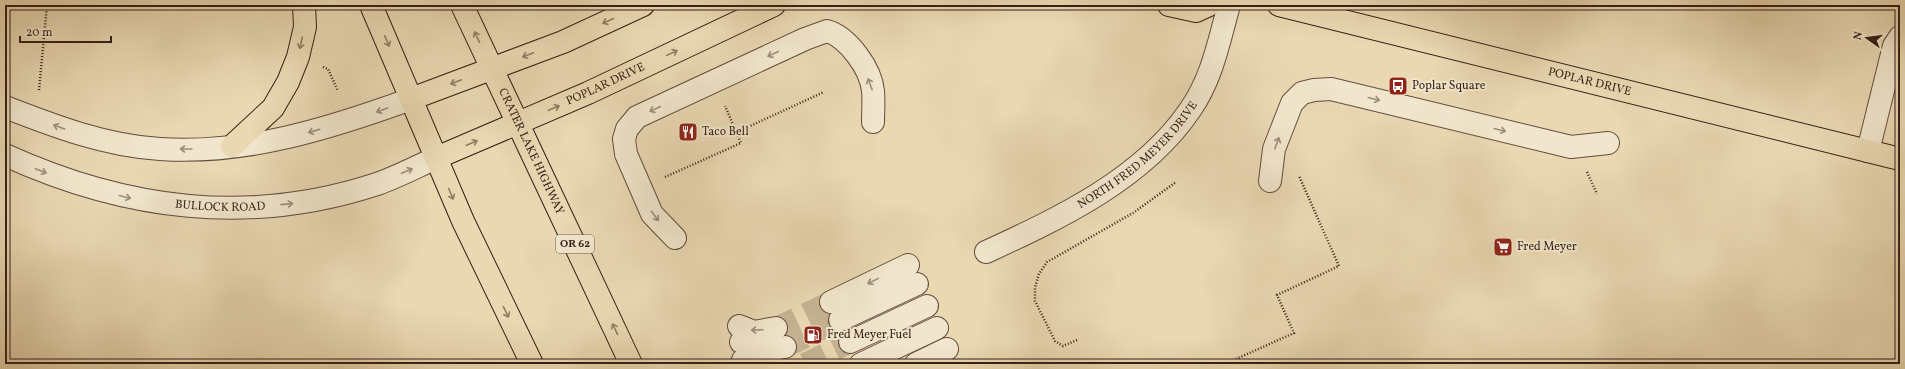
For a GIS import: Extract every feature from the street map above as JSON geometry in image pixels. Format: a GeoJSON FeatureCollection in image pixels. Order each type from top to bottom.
{"type":"FeatureCollection","features":[{"type":"Feature","properties":{"kind":"main road"},"geometry":{"type":"LineString","coordinates":[[232,146],[273,108],[288,82],[298,57],[305,26],[304,5]]}},
{"type":"Feature","properties":{"kind":"main road"},"geometry":{"type":"LineString","coordinates":[[371,5],[463,221],[532,364]]}},
{"type":"Feature","properties":{"kind":"main road","name":"CRATER LAKE HIGHWAY"},"geometry":{"type":"LineString","coordinates":[[462,5],[631,364]]}},
{"type":"Feature","properties":{"kind":"main road"},"geometry":{"type":"LineString","coordinates":[[411,99],[563,42],[643,5]]}},
{"type":"Feature","properties":{"kind":"main road","name":"POPLAR DRIVE"},"geometry":{"type":"LineString","coordinates":[[436,158],[588,93],[774,5]]}},
{"type":"Feature","properties":{"kind":"main road"},"geometry":{"type":"LineString","coordinates":[[1169,5],[1196,11],[1209,5]]}},
{"type":"Feature","properties":{"kind":"main road","name":"POPLAR DRIVE"},"geometry":{"type":"LineString","coordinates":[[1279,5],[1900,159]]}},
{"type":"Feature","properties":{"kind":"street","name":"NORTH FRED MEYER DRIVE"},"geometry":{"type":"LineString","coordinates":[[986,252],[1085,202],[1133,169],[1158,149],[1191,110],[1210,73],[1229,5]]}},
{"type":"Feature","properties":{"kind":"street"},"geometry":{"type":"LineString","coordinates":[[675,238],[652,214],[626,154],[624,138],[627,129],[637,118],[805,39],[827,31],[840,36],[847,42],[862,64],[873,89],[873,122]]}},
{"type":"Feature","properties":{"kind":"street"},"geometry":{"type":"LineString","coordinates":[[1868,151],[1894,46],[1900,37]]}},
{"type":"Feature","properties":{"kind":"street"},"geometry":{"type":"LineString","coordinates":[[1270,181],[1274,149],[1292,103],[1302,93],[1314,90],[1331,89],[1571,147],[1608,143]]}},
{"type":"Feature","properties":{"kind":"street"},"geometry":{"type":"LineString","coordinates":[[5,107],[67,130],[111,142],[160,149],[204,149],[293,137],[352,120],[411,99]]}},
{"type":"Feature","properties":{"kind":"street","name":"BULLOCK ROAD"},"geometry":{"type":"LineString","coordinates":[[5,155],[39,170],[87,187],[135,200],[193,208],[241,208],[291,203],[333,196],[378,183],[436,158]]}},
{"type":"Feature","properties":{"kind":"street"},"geometry":{"type":"LineString","coordinates":[[835,311],[913,274]]}},
{"type":"Feature","properties":{"kind":"street"},"geometry":{"type":"LineString","coordinates":[[850,342],[927,306]]}},
{"type":"Feature","properties":{"kind":"street"},"geometry":{"type":"LineString","coordinates":[[861,364],[937,328]]}},
{"type":"Feature","properties":{"kind":"street"},"geometry":{"type":"LineString","coordinates":[[743,348],[754,332],[781,337]]}},
{"type":"Feature","properties":{"kind":"street"},"geometry":{"type":"LineString","coordinates":[[916,364],[947,349]]}},
{"type":"Feature","properties":{"kind":"path"},"geometry":{"type":"LineString","coordinates":[[32,118],[38,98],[47,5]]}},
{"type":"Feature","properties":{"kind":"path"},"geometry":{"type":"LineString","coordinates":[[318,65],[328,70],[338,91]]}},
{"type":"Feature","properties":{"kind":"path"},"geometry":{"type":"LineString","coordinates":[[661,179],[741,143],[714,81]]}},
{"type":"Feature","properties":{"kind":"path"},"geometry":{"type":"LineString","coordinates":[[737,132],[824,92]]}},
{"type":"Feature","properties":{"kind":"path"},"geometry":{"type":"LineString","coordinates":[[1584,166],[1597,194]]}},
{"type":"Feature","properties":{"kind":"path"},"geometry":{"type":"LineString","coordinates":[[1225,364],[1294,333],[1277,295],[1339,266],[1298,174]]}},
{"type":"Feature","properties":{"kind":"path"},"geometry":{"type":"LineString","coordinates":[[1077,340],[1063,346],[1055,342],[1035,301],[1035,287],[1039,274],[1048,262],[1133,214],[1176,182]]}},
{"type":"Feature","properties":{"kind":"path"},"geometry":{"type":"LineString","coordinates":[[1314,277],[1316,282]]}},
{"type":"Feature","properties":{"kind":"tunnel"},"geometry":{"type":"LineString","coordinates":[[776,328],[831,302]]}},
{"type":"Feature","properties":{"kind":"tunnel"},"geometry":{"type":"LineString","coordinates":[[785,347],[840,320]]}},
{"type":"Feature","properties":{"kind":"tunnel"},"geometry":{"type":"LineString","coordinates":[[805,364],[850,342]]}},
{"type":"Feature","properties":{"kind":"place","name":"Poplar Square"},"geometry":{"type":"Point","coordinates":[1398,86]}},
{"type":"Feature","properties":{"kind":"place","name":"Taco Bell"},"geometry":{"type":"Point","coordinates":[688,132]}},
{"type":"Feature","properties":{"kind":"place","name":"Fred Meyer"},"geometry":{"type":"Point","coordinates":[1503,247]}},
{"type":"Feature","properties":{"kind":"place","name":"Fred Meyer Fuel"},"geometry":{"type":"Point","coordinates":[813,335]}}]}
